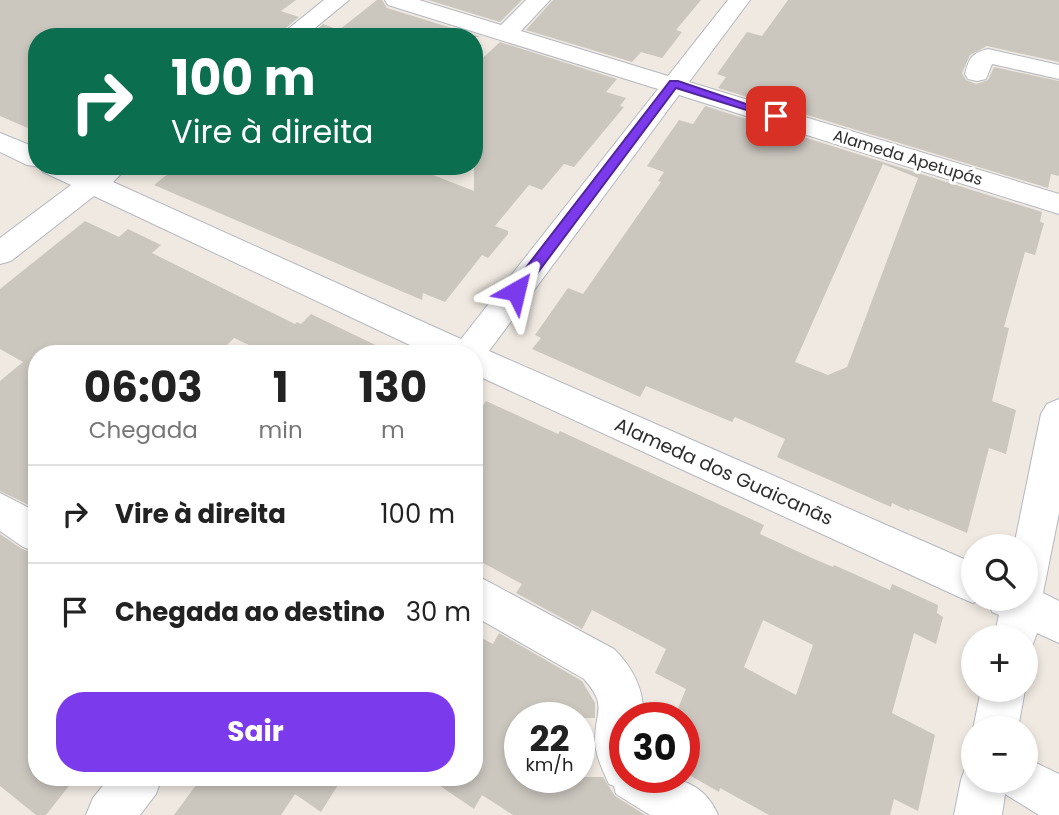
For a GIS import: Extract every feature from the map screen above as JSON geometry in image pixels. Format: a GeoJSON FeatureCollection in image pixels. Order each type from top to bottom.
{"type":"FeatureCollection","features":[{"type":"Feature","properties":{"kind":"street"},"geometry":{"type":"LineString","coordinates":[[301,28],[338,0]]}},
{"type":"Feature","properties":{"kind":"street","name":"Alameda Apetupás"},"geometry":{"type":"LineString","coordinates":[[396,0],[674,83],[1059,204]]}},
{"type":"Feature","properties":{"kind":"street"},"geometry":{"type":"LineString","coordinates":[[506,33],[539,0]]}},
{"type":"Feature","properties":{"kind":"street"},"geometry":{"type":"LineString","coordinates":[[475,345],[739,0]]}},
{"type":"Feature","properties":{"kind":"street"},"geometry":{"type":"LineString","coordinates":[[977,74],[981,59],[988,56],[1059,72]]}},
{"type":"Feature","properties":{"kind":"street"},"geometry":{"type":"LineString","coordinates":[[0,141],[28,155]]}},
{"type":"Feature","properties":{"kind":"street"},"geometry":{"type":"LineString","coordinates":[[71,175],[442,345]]}},
{"type":"Feature","properties":{"kind":"street"},"geometry":{"type":"LineString","coordinates":[[0,253],[104,175]]}},
{"type":"Feature","properties":{"kind":"street","name":"Alameda dos Guaicanãs"},"geometry":{"type":"LineString","coordinates":[[483,363],[961,578]]}},
{"type":"Feature","properties":{"kind":"street"},"geometry":{"type":"LineString","coordinates":[[1033,534],[1059,414]]}},
{"type":"Feature","properties":{"kind":"street"},"geometry":{"type":"LineString","coordinates":[[0,510],[28,528]]}},
{"type":"Feature","properties":{"kind":"street"},"geometry":{"type":"LineString","coordinates":[[483,599],[599,664],[615,678],[622,702]]}},
{"type":"Feature","properties":{"kind":"street"},"geometry":{"type":"LineString","coordinates":[[1032,611],[1059,622]]}},
{"type":"Feature","properties":{"kind":"street"},"geometry":{"type":"LineString","coordinates":[[110,815],[132,786]]}},
{"type":"Feature","properties":{"kind":"street"},"geometry":{"type":"LineString","coordinates":[[1038,788],[1059,800]]}},
{"type":"Feature","properties":{"kind":"street"},"geometry":{"type":"LineString","coordinates":[[658,793],[694,815]]}},
{"type":"Feature","properties":{"kind":"street"},"geometry":{"type":"LineString","coordinates":[[978,815],[982,793]]}},
{"type":"Feature","properties":{"kind":"building"},"geometry":{"type":"Polygon","coordinates":[[[0,0],[296,0],[281,11],[299,17],[286,28],[28,28],[28,128],[0,116],[0,0]]]}},
{"type":"Feature","properties":{"kind":"building"},"geometry":{"type":"Polygon","coordinates":[[[377,0],[382,0],[387,8],[452,28],[342,28],[377,0]]]}},
{"type":"Feature","properties":{"kind":"building"},"geometry":{"type":"Polygon","coordinates":[[[428,0],[522,0],[500,22],[428,0]]]}},
{"type":"Feature","properties":{"kind":"building"},"geometry":{"type":"Polygon","coordinates":[[[553,0],[701,0],[676,30],[682,32],[662,58],[641,52],[632,62],[526,30],[553,0]]]}},
{"type":"Feature","properties":{"kind":"building"},"geometry":{"type":"Polygon","coordinates":[[[788,0],[1059,0],[1059,62],[987,46],[970,55],[962,73],[966,80],[976,84],[988,80],[994,67],[1059,81],[1059,176],[1051,174],[1048,188],[718,88],[726,77],[717,74],[747,32],[762,36],[788,0]]]}},
{"type":"Feature","properties":{"kind":"building"},"geometry":{"type":"Polygon","coordinates":[[[500,42],[617,79],[606,92],[626,98],[620,106],[624,107],[574,167],[564,164],[542,190],[529,185],[495,226],[508,231],[508,234],[488,258],[482,255],[445,302],[423,293],[422,300],[154,185],[167,175],[433,175],[474,191],[474,175],[483,175],[483,58],[500,42]]]}},
{"type":"Feature","properties":{"kind":"building"},"geometry":{"type":"Polygon","coordinates":[[[705,106],[1042,212],[1040,222],[1044,223],[1035,255],[1025,252],[1004,327],[1009,328],[992,401],[1016,410],[1006,454],[989,448],[967,533],[910,509],[909,511],[892,503],[891,507],[777,457],[785,439],[735,417],[732,422],[646,386],[640,397],[532,349],[541,338],[535,335],[568,288],[583,294],[661,182],[658,181],[664,172],[647,166],[679,120],[693,124],[705,106]],[[883,164],[795,362],[828,375],[847,367],[918,178],[883,164]]]}},
{"type":"Feature","properties":{"kind":"building"},"geometry":{"type":"Polygon","coordinates":[[[85,221],[119,237],[128,229],[161,245],[152,253],[295,324],[301,324],[311,314],[375,345],[249,345],[234,338],[227,345],[28,345],[28,505],[0,491],[0,381],[23,362],[0,349],[0,289],[85,221]]]}},
{"type":"Feature","properties":{"kind":"building"},"geometry":{"type":"Polygon","coordinates":[[[486,401],[558,434],[560,431],[764,525],[760,534],[812,558],[890,590],[892,584],[938,605],[937,613],[943,617],[936,644],[914,633],[892,713],[935,735],[918,811],[894,799],[890,815],[769,815],[720,788],[719,792],[700,781],[700,702],[681,702],[686,689],[655,673],[666,649],[592,610],[582,629],[516,593],[522,584],[483,563],[483,405],[486,401]],[[763,620],[744,667],[796,695],[813,645],[763,620]]]}},
{"type":"Feature","properties":{"kind":"building"},"geometry":{"type":"Polygon","coordinates":[[[0,534],[28,551],[28,786],[69,786],[46,815],[36,815],[0,786],[0,534]]]}},
{"type":"Feature","properties":{"kind":"building"},"geometry":{"type":"Polygon","coordinates":[[[499,633],[582,681],[594,702],[504,702],[504,793],[595,793],[595,777],[603,777],[609,786],[609,793],[613,793],[645,815],[513,815],[482,795],[474,809],[440,786],[483,786],[483,639],[493,644],[499,633]]]}},
{"type":"Feature","properties":{"kind":"building"},"geometry":{"type":"Polygon","coordinates":[[[195,786],[337,786],[321,812],[295,794],[281,815],[174,815],[195,786]]]}},
{"type":"Feature","properties":{"kind":"route"},"geometry":{"type":"LineString","coordinates":[[516,291],[674,83],[776,116]]}}]}
